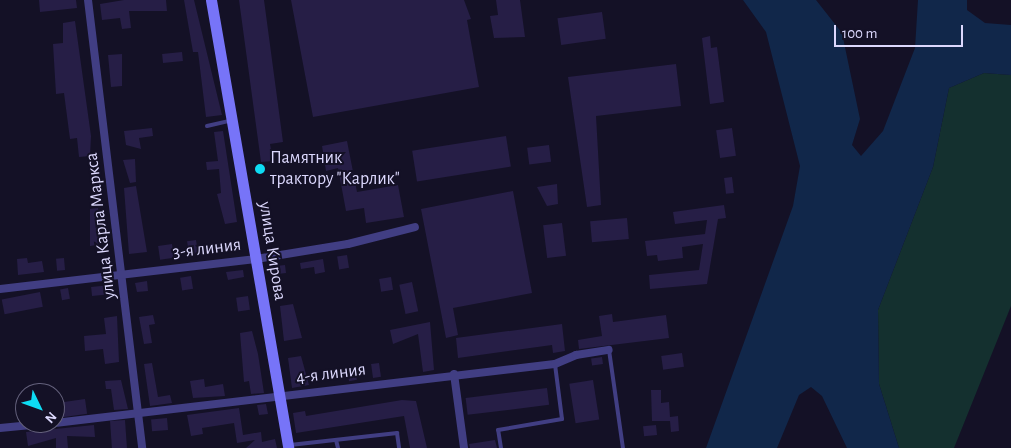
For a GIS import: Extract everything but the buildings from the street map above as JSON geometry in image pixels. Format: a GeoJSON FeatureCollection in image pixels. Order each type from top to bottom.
{"type":"FeatureCollection","features":[{"type":"Feature","properties":{"kind":"street","name":"улица Карла Маркса"},"geometry":{"type":"LineString","coordinates":[[88,0],[142,448]]}},
{"type":"Feature","properties":{"kind":"street","name":"улица Кирова"},"geometry":{"type":"LineString","coordinates":[[212,0],[234,120],[288,447]]}},
{"type":"Feature","properties":{"kind":"street","name":"3-я линия"},"geometry":{"type":"LineString","coordinates":[[0,288],[256,259],[348,244],[416,227]]}},
{"type":"Feature","properties":{"kind":"street","name":"4-я линия"},"geometry":{"type":"LineString","coordinates":[[65,422],[138,415],[278,395],[454,374],[555,364],[576,354],[609,350]]}},
{"type":"Feature","properties":{"kind":"street"},"geometry":{"type":"LineString","coordinates":[[454,374],[464,448]]}},
{"type":"Feature","properties":{"kind":"street","name":"4-я линия"},"geometry":{"type":"LineString","coordinates":[[0,428],[15,427]]}},
{"type":"Feature","properties":{"kind":"lane"},"geometry":{"type":"LineString","coordinates":[[207,126],[234,120]]}},
{"type":"Feature","properties":{"kind":"lane"},"geometry":{"type":"LineString","coordinates":[[609,350],[623,448]]}},
{"type":"Feature","properties":{"kind":"lane"},"geometry":{"type":"LineString","coordinates":[[501,448],[498,430],[562,419],[555,364]]}},
{"type":"Feature","properties":{"kind":"lane"},"geometry":{"type":"LineString","coordinates":[[288,447],[397,433],[400,448]]}},
{"type":"Feature","properties":{"kind":"lane"},"geometry":{"type":"LineString","coordinates":[[336,440],[338,448]]}},
{"type":"Feature","properties":{"kind":"green space"},"geometry":{"type":"Polygon","coordinates":[[[984,73],[1011,75],[1011,306],[954,448],[899,448],[879,384],[878,310],[933,167],[949,88],[984,73]]]}},
{"type":"Feature","properties":{"kind":"water"},"geometry":{"type":"Polygon","coordinates":[[[743,0],[816,0],[842,33],[860,119],[852,145],[861,156],[883,131],[915,48],[918,0],[967,0],[967,10],[985,23],[1011,25],[1011,75],[984,73],[949,88],[933,167],[878,310],[879,384],[899,448],[847,448],[822,396],[811,387],[799,395],[777,448],[706,448],[793,206],[800,166],[766,32],[743,0]]]}},
{"type":"Feature","properties":{"kind":"place","name":"Памятник трактору \"Карлик\""},"geometry":{"type":"Point","coordinates":[260,169]}}]}
